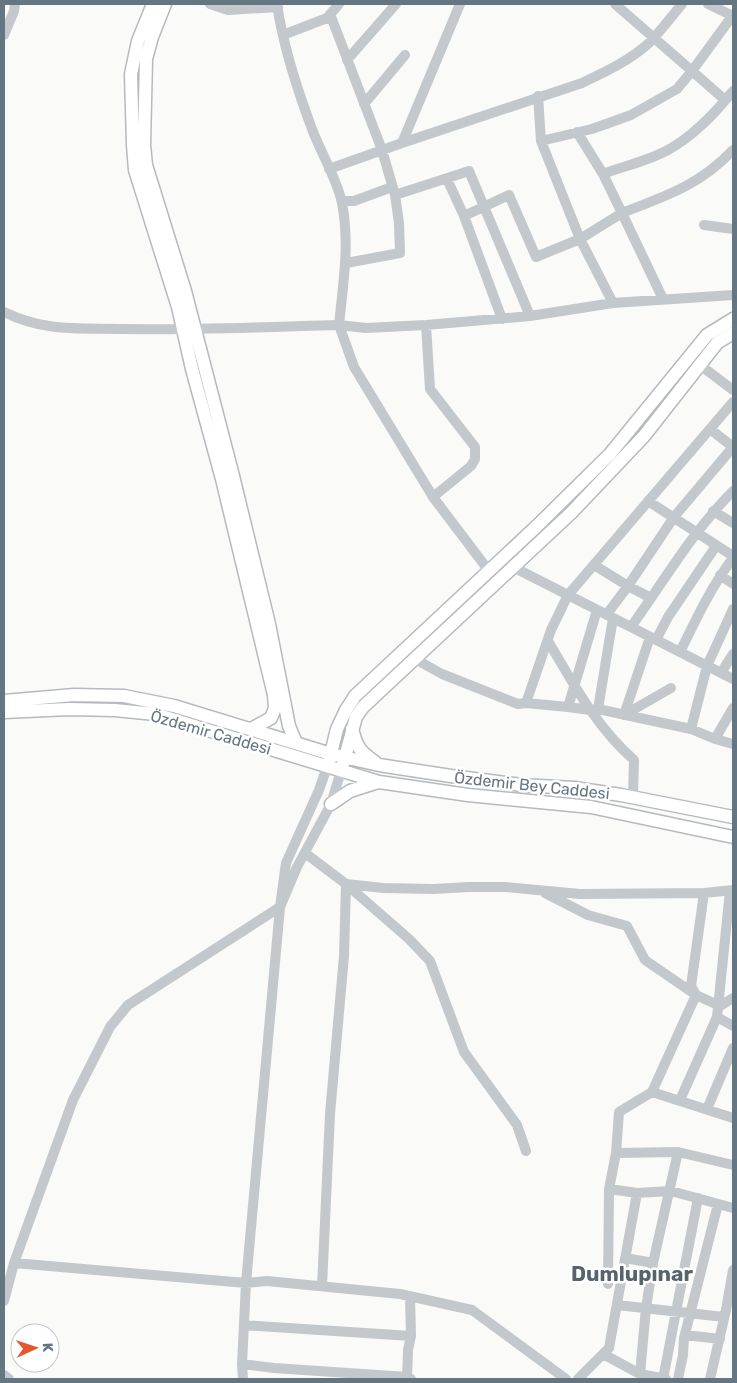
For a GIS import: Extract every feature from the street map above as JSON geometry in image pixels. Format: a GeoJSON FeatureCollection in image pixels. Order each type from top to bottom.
{"type":"FeatureCollection","features":[{"type":"Feature","properties":{"kind":"main road"},"geometry":{"type":"LineString","coordinates":[[153,4],[138,40],[131,74],[133,159],[138,181],[189,330],[250,541],[289,726],[296,743]]}},
{"type":"Feature","properties":{"kind":"main road"},"geometry":{"type":"LineString","coordinates":[[165,4],[146,59],[144,145],[146,165],[173,248],[189,330],[192,369],[222,479],[274,694],[276,708],[272,718],[251,729]]}},
{"type":"Feature","properties":{"kind":"main road"},"geometry":{"type":"LineString","coordinates":[[327,767],[337,729],[355,696],[489,571],[610,454],[707,336],[733,319]]}},
{"type":"Feature","properties":{"kind":"main road"},"geometry":{"type":"LineString","coordinates":[[341,771],[352,729],[363,707],[572,512],[644,436],[717,343],[733,334]]}},
{"type":"Feature","properties":{"kind":"main road","name":"Özdemir Caddesi"},"geometry":{"type":"LineString","coordinates":[[4,700],[74,695],[124,696],[174,706],[331,754]]}},
{"type":"Feature","properties":{"kind":"main road","name":"Özdemir Caddesi"},"geometry":{"type":"LineString","coordinates":[[4,712],[69,709],[116,710],[155,714],[379,782],[468,796],[591,807],[733,837]]}},
{"type":"Feature","properties":{"kind":"main road"},"geometry":{"type":"LineString","coordinates":[[352,729],[357,746],[366,756],[379,765]]}},
{"type":"Feature","properties":{"kind":"main road","name":"Özdemir Bey Caddesi"},"geometry":{"type":"LineString","coordinates":[[331,754],[379,765],[451,776],[522,785],[574,788],[633,797],[733,817]]}},
{"type":"Feature","properties":{"kind":"main road"},"geometry":{"type":"LineString","coordinates":[[331,804],[350,791],[379,782]]}},
{"type":"Feature","properties":{"kind":"street"},"geometry":{"type":"LineString","coordinates":[[4,35],[15,4]]}},
{"type":"Feature","properties":{"kind":"street"},"geometry":{"type":"LineString","coordinates":[[210,4],[228,10],[278,5],[283,35],[312,129],[342,201],[347,235],[339,325],[354,367],[433,496],[449,520],[489,571]]}},
{"type":"Feature","properties":{"kind":"street"},"geometry":{"type":"LineString","coordinates":[[347,60],[396,4]]}},
{"type":"Feature","properties":{"kind":"street"},"geometry":{"type":"LineString","coordinates":[[402,143],[460,4]]}},
{"type":"Feature","properties":{"kind":"street"},"geometry":{"type":"LineString","coordinates":[[615,4],[725,100]]}},
{"type":"Feature","properties":{"kind":"street"},"geometry":{"type":"LineString","coordinates":[[329,169],[538,96],[582,83],[617,66],[653,38],[682,4]]}},
{"type":"Feature","properties":{"kind":"street"},"geometry":{"type":"LineString","coordinates":[[541,141],[631,115],[677,89],[733,15],[708,4]]}},
{"type":"Feature","properties":{"kind":"street"},"geometry":{"type":"LineString","coordinates":[[283,35],[327,18],[334,8]]}},
{"type":"Feature","properties":{"kind":"street"},"geometry":{"type":"LineString","coordinates":[[334,8],[347,60],[382,150],[394,191],[399,223],[400,253],[346,263]]}},
{"type":"Feature","properties":{"kind":"street"},"geometry":{"type":"LineString","coordinates":[[364,104],[405,55]]}},
{"type":"Feature","properties":{"kind":"street"},"geometry":{"type":"LineString","coordinates":[[603,174],[667,151],[715,113],[733,91]]}},
{"type":"Feature","properties":{"kind":"street"},"geometry":{"type":"LineString","coordinates":[[538,96],[541,141],[580,239],[613,303]]}},
{"type":"Feature","properties":{"kind":"street"},"geometry":{"type":"LineString","coordinates":[[577,132],[603,174],[663,299]]}},
{"type":"Feature","properties":{"kind":"street"},"geometry":{"type":"LineString","coordinates":[[464,216],[508,194],[536,257],[580,239],[622,213],[678,191],[705,176],[733,150]]}},
{"type":"Feature","properties":{"kind":"street"},"geometry":{"type":"LineString","coordinates":[[342,201],[354,201],[447,179],[469,171],[530,316]]}},
{"type":"Feature","properties":{"kind":"street"},"geometry":{"type":"LineString","coordinates":[[447,179],[464,216],[502,319]]}},
{"type":"Feature","properties":{"kind":"street"},"geometry":{"type":"LineString","coordinates":[[704,225],[733,229]]}},
{"type":"Feature","properties":{"kind":"street"},"geometry":{"type":"LineString","coordinates":[[4,312],[22,321],[48,327],[189,330],[339,325],[366,328],[502,319],[613,303],[733,295]]}},
{"type":"Feature","properties":{"kind":"street"},"geometry":{"type":"LineString","coordinates":[[426,325],[430,388],[475,447],[476,453],[471,466],[433,496]]}},
{"type":"Feature","properties":{"kind":"street"},"geometry":{"type":"LineString","coordinates":[[700,365],[733,390]]}},
{"type":"Feature","properties":{"kind":"street"},"geometry":{"type":"LineString","coordinates":[[526,703],[548,641],[568,595],[733,402]]}},
{"type":"Feature","properties":{"kind":"street"},"geometry":{"type":"LineString","coordinates":[[568,707],[574,685],[606,614],[628,586],[674,517],[733,447],[710,429]]}},
{"type":"Feature","properties":{"kind":"street"},"geometry":{"type":"LineString","coordinates":[[631,627],[697,532],[713,511],[733,491]]}},
{"type":"Feature","properties":{"kind":"street"},"geometry":{"type":"LineString","coordinates":[[648,501],[733,557],[720,575],[702,607],[680,652]]}},
{"type":"Feature","properties":{"kind":"street"},"geometry":{"type":"LineString","coordinates":[[713,511],[733,523]]}},
{"type":"Feature","properties":{"kind":"street"},"geometry":{"type":"LineString","coordinates":[[624,715],[653,639],[716,546]]}},
{"type":"Feature","properties":{"kind":"street"},"geometry":{"type":"LineString","coordinates":[[594,564],[651,598]]}},
{"type":"Feature","properties":{"kind":"street"},"geometry":{"type":"LineString","coordinates":[[513,567],[733,679]]}},
{"type":"Feature","properties":{"kind":"street"},"geometry":{"type":"LineString","coordinates":[[720,575],[733,584]]}},
{"type":"Feature","properties":{"kind":"street"},"geometry":{"type":"LineString","coordinates":[[691,729],[707,666],[733,610]]}},
{"type":"Feature","properties":{"kind":"street"},"geometry":{"type":"LineString","coordinates":[[594,710],[606,614]]}},
{"type":"Feature","properties":{"kind":"street"},"geometry":{"type":"LineString","coordinates":[[548,641],[574,685],[594,710],[616,744],[634,760],[633,797]]}},
{"type":"Feature","properties":{"kind":"street"},"geometry":{"type":"LineString","coordinates":[[721,673],[733,654]]}},
{"type":"Feature","properties":{"kind":"street"},"geometry":{"type":"LineString","coordinates":[[415,659],[442,674],[518,704],[568,707],[624,715],[691,729],[714,739],[733,744]]}},
{"type":"Feature","properties":{"kind":"street"},"geometry":{"type":"LineString","coordinates":[[624,715],[671,688]]}},
{"type":"Feature","properties":{"kind":"street"},"geometry":{"type":"LineString","coordinates":[[714,739],[733,708]]}},
{"type":"Feature","properties":{"kind":"street"},"geometry":{"type":"LineString","coordinates":[[243,1379],[246,1283],[280,907],[286,863],[316,798],[327,767]]}},
{"type":"Feature","properties":{"kind":"street"},"geometry":{"type":"LineString","coordinates":[[4,1302],[14,1263],[72,1100],[110,1026],[128,1005],[280,907],[305,852],[331,804],[341,771]]}},
{"type":"Feature","properties":{"kind":"street"},"geometry":{"type":"LineString","coordinates":[[305,852],[346,884],[409,939],[430,961],[464,1052],[517,1125],[526,1151]]}},
{"type":"Feature","properties":{"kind":"street"},"geometry":{"type":"LineString","coordinates":[[346,884],[392,889],[505,887],[580,894],[704,894],[732,890],[720,1006],[717,1017],[680,1100]]}},
{"type":"Feature","properties":{"kind":"street"},"geometry":{"type":"LineString","coordinates":[[322,1286],[330,1114],[344,956],[346,884]]}},
{"type":"Feature","properties":{"kind":"street"},"geometry":{"type":"LineString","coordinates":[[540,890],[588,915],[627,926],[645,960],[696,995],[720,1006]]}},
{"type":"Feature","properties":{"kind":"street"},"geometry":{"type":"LineString","coordinates":[[608,1284],[609,1190],[616,1153],[619,1112],[652,1092],[696,995],[692,986],[704,894]]}},
{"type":"Feature","properties":{"kind":"street"},"geometry":{"type":"LineString","coordinates":[[720,1006],[733,998]]}},
{"type":"Feature","properties":{"kind":"street"},"geometry":{"type":"LineString","coordinates":[[717,1017],[733,1026]]}},
{"type":"Feature","properties":{"kind":"street"},"geometry":{"type":"LineString","coordinates":[[707,1109],[733,1048]]}},
{"type":"Feature","properties":{"kind":"street"},"geometry":{"type":"LineString","coordinates":[[652,1092],[733,1118]]}},
{"type":"Feature","properties":{"kind":"street"},"geometry":{"type":"LineString","coordinates":[[616,1153],[678,1152],[733,1165]]}},
{"type":"Feature","properties":{"kind":"street"},"geometry":{"type":"LineString","coordinates":[[640,1374],[646,1308],[653,1263],[671,1191],[678,1152]]}},
{"type":"Feature","properties":{"kind":"street"},"geometry":{"type":"LineString","coordinates":[[609,1190],[637,1193],[671,1191],[733,1208]]}},
{"type":"Feature","properties":{"kind":"street"},"geometry":{"type":"LineString","coordinates":[[578,1379],[609,1348],[637,1193]]}},
{"type":"Feature","properties":{"kind":"street"},"geometry":{"type":"LineString","coordinates":[[604,1354],[640,1374],[664,1379],[675,1312],[698,1198]]}},
{"type":"Feature","properties":{"kind":"street"},"geometry":{"type":"LineString","coordinates":[[678,1379],[684,1338],[718,1204]]}},
{"type":"Feature","properties":{"kind":"street"},"geometry":{"type":"LineString","coordinates":[[625,1258],[653,1263]]}},
{"type":"Feature","properties":{"kind":"street"},"geometry":{"type":"LineString","coordinates":[[14,1263],[246,1283],[267,1281],[410,1296],[472,1310],[566,1379]]}},
{"type":"Feature","properties":{"kind":"street"},"geometry":{"type":"LineString","coordinates":[[710,1379],[728,1313],[733,1270]]}},
{"type":"Feature","properties":{"kind":"street"},"geometry":{"type":"LineString","coordinates":[[242,1364],[301,1375],[408,1379],[408,1350],[411,1336],[410,1296]]}},
{"type":"Feature","properties":{"kind":"street"},"geometry":{"type":"LineString","coordinates":[[617,1305],[675,1312],[728,1313]]}},
{"type":"Feature","properties":{"kind":"street"},"geometry":{"type":"LineString","coordinates":[[244,1325],[411,1336]]}},
{"type":"Feature","properties":{"kind":"street"},"geometry":{"type":"LineString","coordinates":[[685,1335],[720,1339]]}},
{"type":"Feature","properties":{"kind":"street"},"geometry":{"type":"LineString","coordinates":[[4,1375],[9,1379]]}},
{"type":"Feature","properties":{"kind":"district","name":"Dumlupınar"},"geometry":{"type":"Point","coordinates":[632,1274]}}]}
